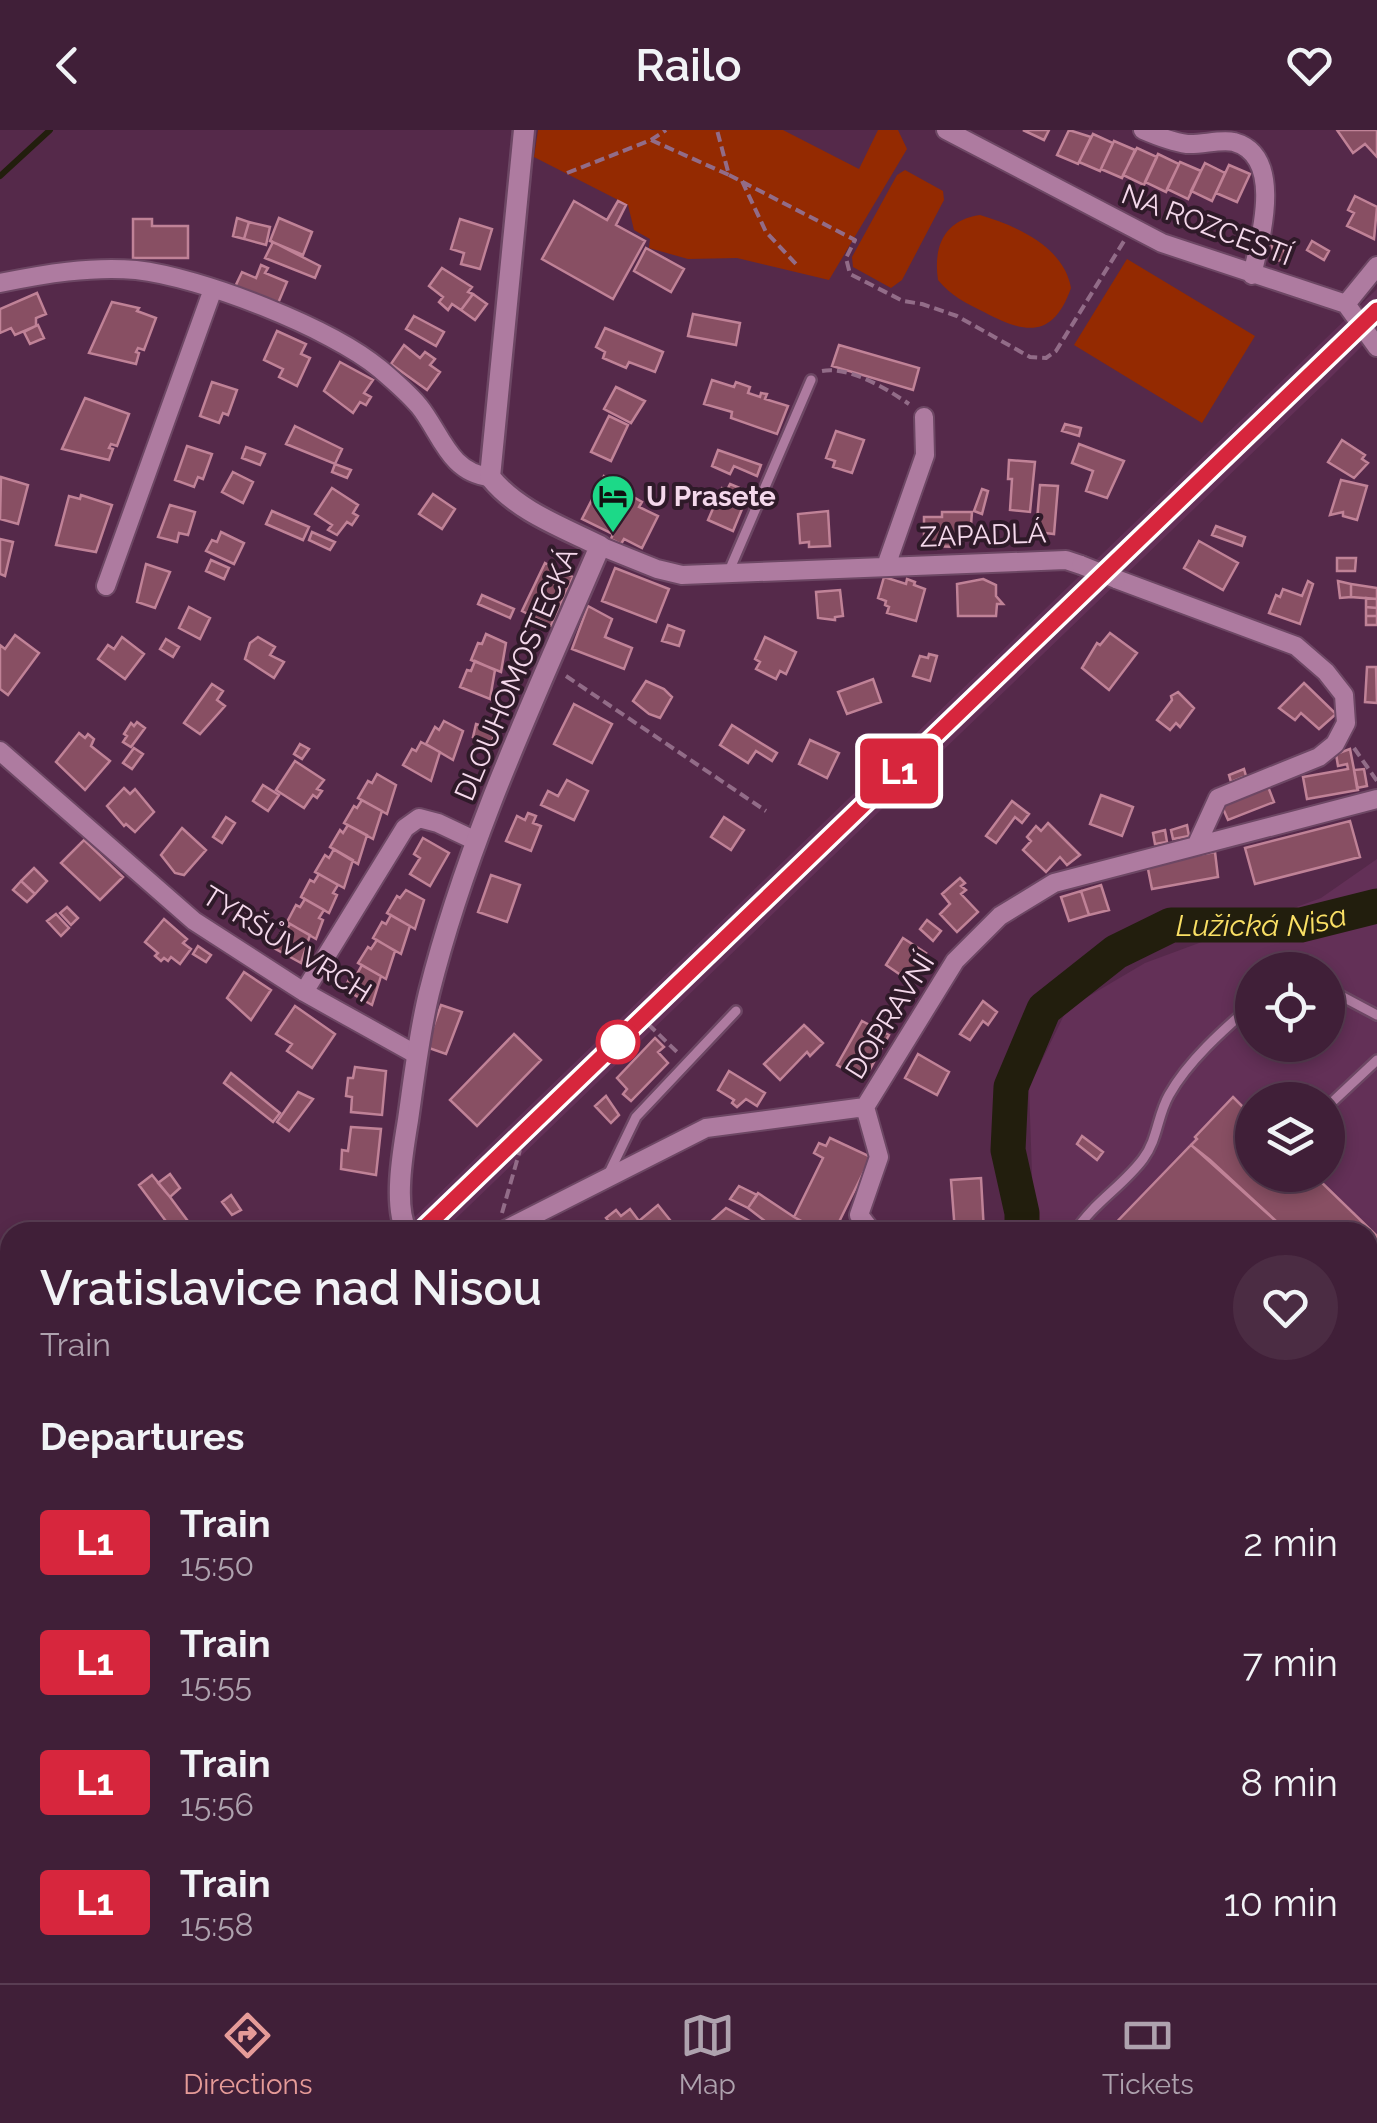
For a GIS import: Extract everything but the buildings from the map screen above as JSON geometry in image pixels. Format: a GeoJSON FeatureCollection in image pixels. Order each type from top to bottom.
{"type":"FeatureCollection","features":[{"type":"Feature","properties":{"kind":"street"},"geometry":{"type":"LineString","coordinates":[[0,282],[52,272],[136,270],[213,289],[346,344],[419,406],[463,470],[490,477],[524,130]]}},
{"type":"Feature","properties":{"kind":"street","name":"NA ROZCESTÍ"},"geometry":{"type":"LineString","coordinates":[[946,130],[1130,229],[1252,275],[1346,304]]}},
{"type":"Feature","properties":{"kind":"street"},"geometry":{"type":"LineString","coordinates":[[1143,130],[1188,144],[1235,136],[1253,153],[1262,172],[1266,214],[1252,275]]}},
{"type":"Feature","properties":{"kind":"street"},"geometry":{"type":"LineString","coordinates":[[1377,266],[1346,304],[1377,347]]}},
{"type":"Feature","properties":{"kind":"street"},"geometry":{"type":"LineString","coordinates":[[106,586],[213,289]]}},
{"type":"Feature","properties":{"kind":"street"},"geometry":{"type":"LineString","coordinates":[[886,566],[925,455],[924,417]]}},
{"type":"Feature","properties":{"kind":"street","name":"DLOUHOMOSTECKÁ"},"geometry":{"type":"LineString","coordinates":[[404,1222],[401,1181],[428,995],[492,796],[600,546],[521,506],[490,477]]}},
{"type":"Feature","properties":{"kind":"street","name":"ZAPADLÁ"},"geometry":{"type":"LineString","coordinates":[[600,546],[682,575],[1066,560],[1296,646],[1326,672],[1344,696],[1346,722],[1334,744],[1319,756],[1218,798],[1197,844]]}},
{"type":"Feature","properties":{"kind":"street","name":"TYRŠŮV VRCH"},"geometry":{"type":"LineString","coordinates":[[0,751],[194,921],[304,992],[417,1055]]}},
{"type":"Feature","properties":{"kind":"street","name":"DOPRAVNÍ"},"geometry":{"type":"LineString","coordinates":[[505,1222],[706,1128],[866,1107],[955,961],[1000,916],[1054,883],[1377,799]]}},
{"type":"Feature","properties":{"kind":"street"},"geometry":{"type":"LineString","coordinates":[[304,992],[405,828],[419,818],[438,822],[476,841]]}},
{"type":"Feature","properties":{"kind":"street"},"geometry":{"type":"LineString","coordinates":[[865,1222],[860,1215],[879,1157],[866,1107]]}},
{"type":"Feature","properties":{"kind":"lane"},"geometry":{"type":"LineString","coordinates":[[728,574],[811,380]]}},
{"type":"Feature","properties":{"kind":"lane"},"geometry":{"type":"LineString","coordinates":[[1345,998],[1377,1016]]}},
{"type":"Feature","properties":{"kind":"lane"},"geometry":{"type":"LineString","coordinates":[[608,1176],[636,1117],[736,1011]]}},
{"type":"Feature","properties":{"kind":"lane"},"geometry":{"type":"LineString","coordinates":[[1082,1222],[1146,1156],[1169,1095],[1184,1074],[1235,1022]]}},
{"type":"Feature","properties":{"kind":"lane"},"geometry":{"type":"LineString","coordinates":[[1345,1090],[1377,1060]]}},
{"type":"Feature","properties":{"kind":"path"},"geometry":{"type":"LineString","coordinates":[[567,174],[651,140],[666,130]]}},
{"type":"Feature","properties":{"kind":"path"},"geometry":{"type":"LineString","coordinates":[[717,130],[730,175]]}},
{"type":"Feature","properties":{"kind":"path"},"geometry":{"type":"LineString","coordinates":[[651,140],[730,175],[856,240],[846,258],[850,274],[903,301],[957,316],[1030,356],[1046,358],[1056,351],[1130,229]]}},
{"type":"Feature","properties":{"kind":"path"},"geometry":{"type":"LineString","coordinates":[[742,181],[766,232],[796,264]]}},
{"type":"Feature","properties":{"kind":"path"},"geometry":{"type":"LineString","coordinates":[[811,380],[829,369],[870,381],[924,417]]}},
{"type":"Feature","properties":{"kind":"path"},"geometry":{"type":"LineString","coordinates":[[550,665],[766,811]]}},
{"type":"Feature","properties":{"kind":"path"},"geometry":{"type":"LineString","coordinates":[[1348,741],[1377,781]]}},
{"type":"Feature","properties":{"kind":"path"},"geometry":{"type":"LineString","coordinates":[[648,1024],[688,1062]]}},
{"type":"Feature","properties":{"kind":"path"},"geometry":{"type":"LineString","coordinates":[[502,1222],[520,1150]]}},
{"type":"Feature","properties":{"kind":"shaded area"},"geometry":{"type":"Polygon","coordinates":[[[538,130],[783,130],[859,169],[878,130],[898,130],[907,149],[829,280],[737,258],[688,259],[649,248],[650,239],[634,230],[628,205],[534,157],[538,130]]]}},
{"type":"Feature","properties":{"kind":"shaded area"},"geometry":{"type":"Polygon","coordinates":[[[905,170],[943,191],[944,200],[902,280],[891,288],[853,267],[852,257],[897,175],[905,170]]]}},
{"type":"Feature","properties":{"kind":"shaded area"},"geometry":{"type":"Polygon","coordinates":[[[980,215],[1037,240],[1067,274],[1071,288],[1064,305],[1046,324],[1025,328],[1012,325],[959,299],[938,280],[937,257],[944,237],[958,223],[980,215]]]}},
{"type":"Feature","properties":{"kind":"shaded area"},"geometry":{"type":"Polygon","coordinates":[[[1127,259],[1255,336],[1202,423],[1074,345],[1127,259]]]}},
{"type":"Feature","properties":{"kind":"shaded area"},"geometry":{"type":"Polygon","coordinates":[[[1377,289],[1377,331],[1326,382],[452,1222],[409,1222],[1377,289]]]}},
{"type":"Feature","properties":{"kind":"shaded area"},"geometry":{"type":"Polygon","coordinates":[[[1377,859],[1377,1222],[1034,1222],[1029,1087],[1067,1009],[1145,963],[1321,898],[1377,859]]]}},
{"type":"Feature","properties":{"kind":"waterway"},"geometry":{"type":"LineString","coordinates":[[0,176],[50,130]]}},
{"type":"Feature","properties":{"kind":"waterway","name":"Lužická Nisa"},"geometry":{"type":"LineString","coordinates":[[1022,1222],[1008,1150],[1011,1087],[1044,1009],[1116,952],[1171,925],[1301,925],[1377,906]]}},
{"type":"Feature","properties":{"kind":"railway"},"geometry":{"type":"LineString","coordinates":[[430,1222],[1377,310]]}},
{"type":"Feature","properties":{"kind":"train","name":"L1"},"geometry":{"type":"LineString","coordinates":[[430,1222],[1377,310]]}},
{"type":"Feature","properties":{"kind":"place","name":"U Prasete"},"geometry":{"type":"Point","coordinates":[613,534]}}]}
